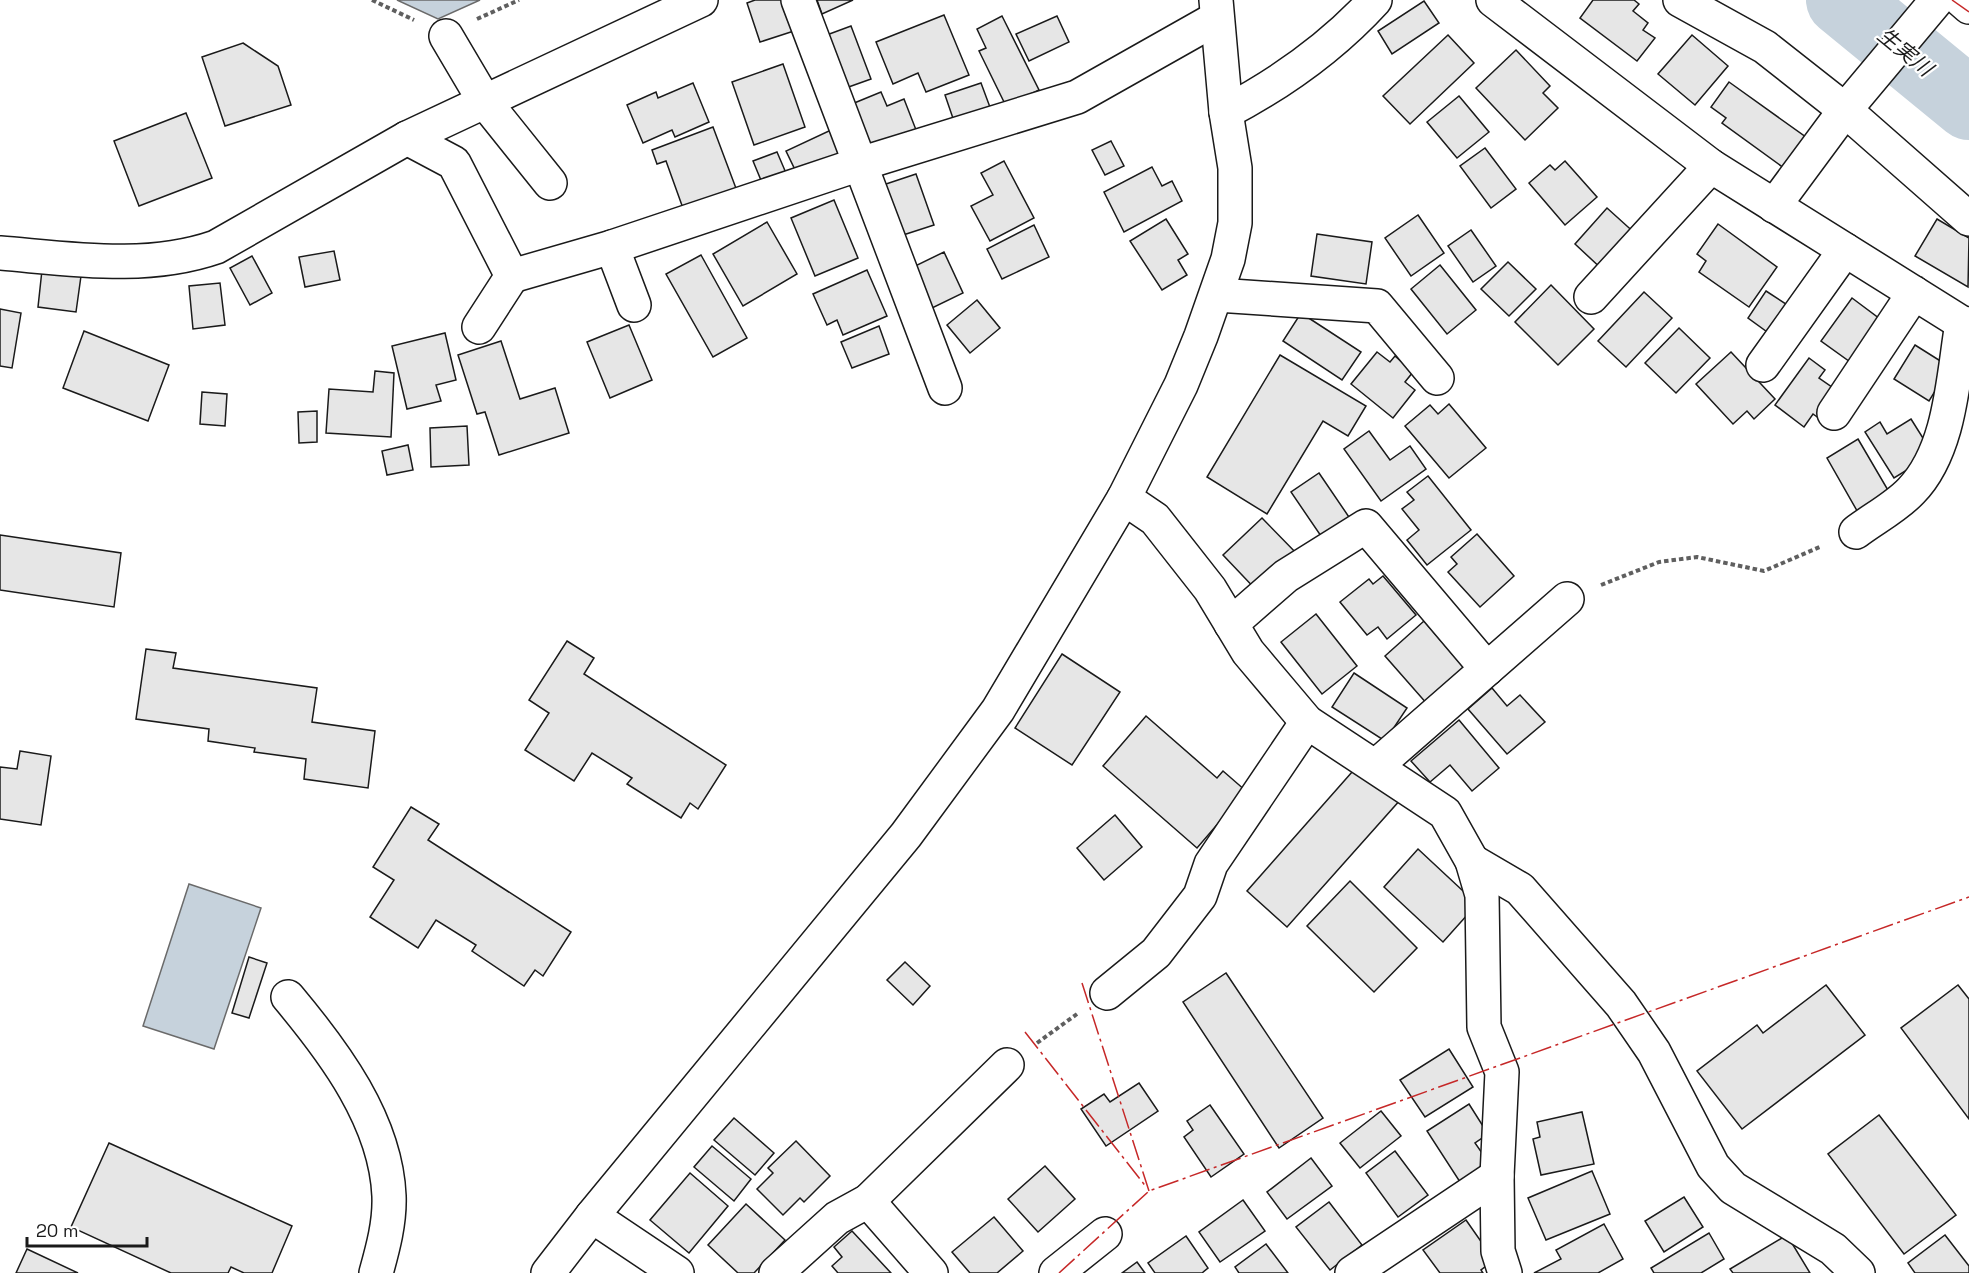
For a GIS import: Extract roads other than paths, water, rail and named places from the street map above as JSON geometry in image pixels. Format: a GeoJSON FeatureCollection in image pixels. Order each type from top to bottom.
{"type":"FeatureCollection","features":[{"type":"Feature","properties":{"kind":"street"},"geometry":{"type":"LineString","coordinates":[[0,253],[81,260],[148,261],[187,257],[216,247],[407,138],[701,0]]}},
{"type":"Feature","properties":{"kind":"street"},"geometry":{"type":"LineString","coordinates":[[798,0],[945,388]]}},
{"type":"Feature","properties":{"kind":"street"},"geometry":{"type":"LineString","coordinates":[[1226,112],[1258,95],[1306,62],[1351,27],[1375,0]]}},
{"type":"Feature","properties":{"kind":"street"},"geometry":{"type":"LineString","coordinates":[[1493,0],[1711,166],[1966,323],[1943,433],[1935,459],[1911,492],[1856,531]]}},
{"type":"Feature","properties":{"kind":"street"},"geometry":{"type":"LineString","coordinates":[[1680,0],[1765,47],[1845,110],[1969,219]]}},
{"type":"Feature","properties":{"kind":"street"},"geometry":{"type":"LineString","coordinates":[[1774,206],[1845,110],[1937,0]]}},
{"type":"Feature","properties":{"kind":"street"},"geometry":{"type":"LineString","coordinates":[[1961,0],[1969,7]]}},
{"type":"Feature","properties":{"kind":"street"},"geometry":{"type":"LineString","coordinates":[[479,327],[512,276],[612,247],[860,164],[1077,97],[1217,9],[1226,112],[1235,168],[1235,223],[1228,259],[1217,295],[1181,385],[1124,498],[998,710],[906,835],[592,1216],[548,1273]]}},
{"type":"Feature","properties":{"kind":"street"},"geometry":{"type":"LineString","coordinates":[[446,36],[485,102],[550,183]]}},
{"type":"Feature","properties":{"kind":"street"},"geometry":{"type":"LineString","coordinates":[[407,138],[454,163],[512,276]]}},
{"type":"Feature","properties":{"kind":"street"},"geometry":{"type":"LineString","coordinates":[[1591,297],[1711,166]]}},
{"type":"Feature","properties":{"kind":"street"},"geometry":{"type":"LineString","coordinates":[[612,247],[634,304]]}},
{"type":"Feature","properties":{"kind":"street"},"geometry":{"type":"LineString","coordinates":[[1763,365],[1845,250]]}},
{"type":"Feature","properties":{"kind":"street"},"geometry":{"type":"LineString","coordinates":[[1834,413],[1914,293]]}},
{"type":"Feature","properties":{"kind":"street"},"geometry":{"type":"LineString","coordinates":[[1217,295],[1377,306],[1437,378]]}},
{"type":"Feature","properties":{"kind":"street"},"geometry":{"type":"LineString","coordinates":[[1124,498],[1155,519],[1210,589],[1248,652],[1307,722],[1445,813],[1472,861],[1482,895],[1484,1027],[1502,1072],[1497,1176],[1498,1251],[1504,1273]]}},
{"type":"Feature","properties":{"kind":"street"},"geometry":{"type":"LineString","coordinates":[[1231,624],[1286,576],[1366,526],[1487,669]]}},
{"type":"Feature","properties":{"kind":"street"},"geometry":{"type":"LineString","coordinates":[[1376,766],[1567,599]]}},
{"type":"Feature","properties":{"kind":"street"},"geometry":{"type":"LineString","coordinates":[[1107,993],[1156,953],[1200,896],[1211,864],[1307,722]]}},
{"type":"Feature","properties":{"kind":"street"},"geometry":{"type":"LineString","coordinates":[[1472,861],[1520,889],[1621,1004],[1654,1052],[1713,1166],[1733,1188],[1833,1249],[1858,1273]]}},
{"type":"Feature","properties":{"kind":"street"},"geometry":{"type":"LineString","coordinates":[[288,997],[318,1034],[360,1100],[383,1152],[389,1197],[386,1237],[376,1273]]}},
{"type":"Feature","properties":{"kind":"street"},"geometry":{"type":"LineString","coordinates":[[776,1273],[837,1218],[868,1201],[1007,1065]]}},
{"type":"Feature","properties":{"kind":"street"},"geometry":{"type":"LineString","coordinates":[[1352,1273],[1497,1176]]}},
{"type":"Feature","properties":{"kind":"street"},"geometry":{"type":"LineString","coordinates":[[868,1201],[931,1273]]}},
{"type":"Feature","properties":{"kind":"street"},"geometry":{"type":"LineString","coordinates":[[592,1216],[677,1273]]}},
{"type":"Feature","properties":{"kind":"street"},"geometry":{"type":"LineString","coordinates":[[1056,1273],[1105,1234]]}},
{"type":"Feature","properties":{"kind":"waterway","name":"生実川"},"geometry":{"type":"LineString","coordinates":[[1842,0],[1969,104]]}}]}
